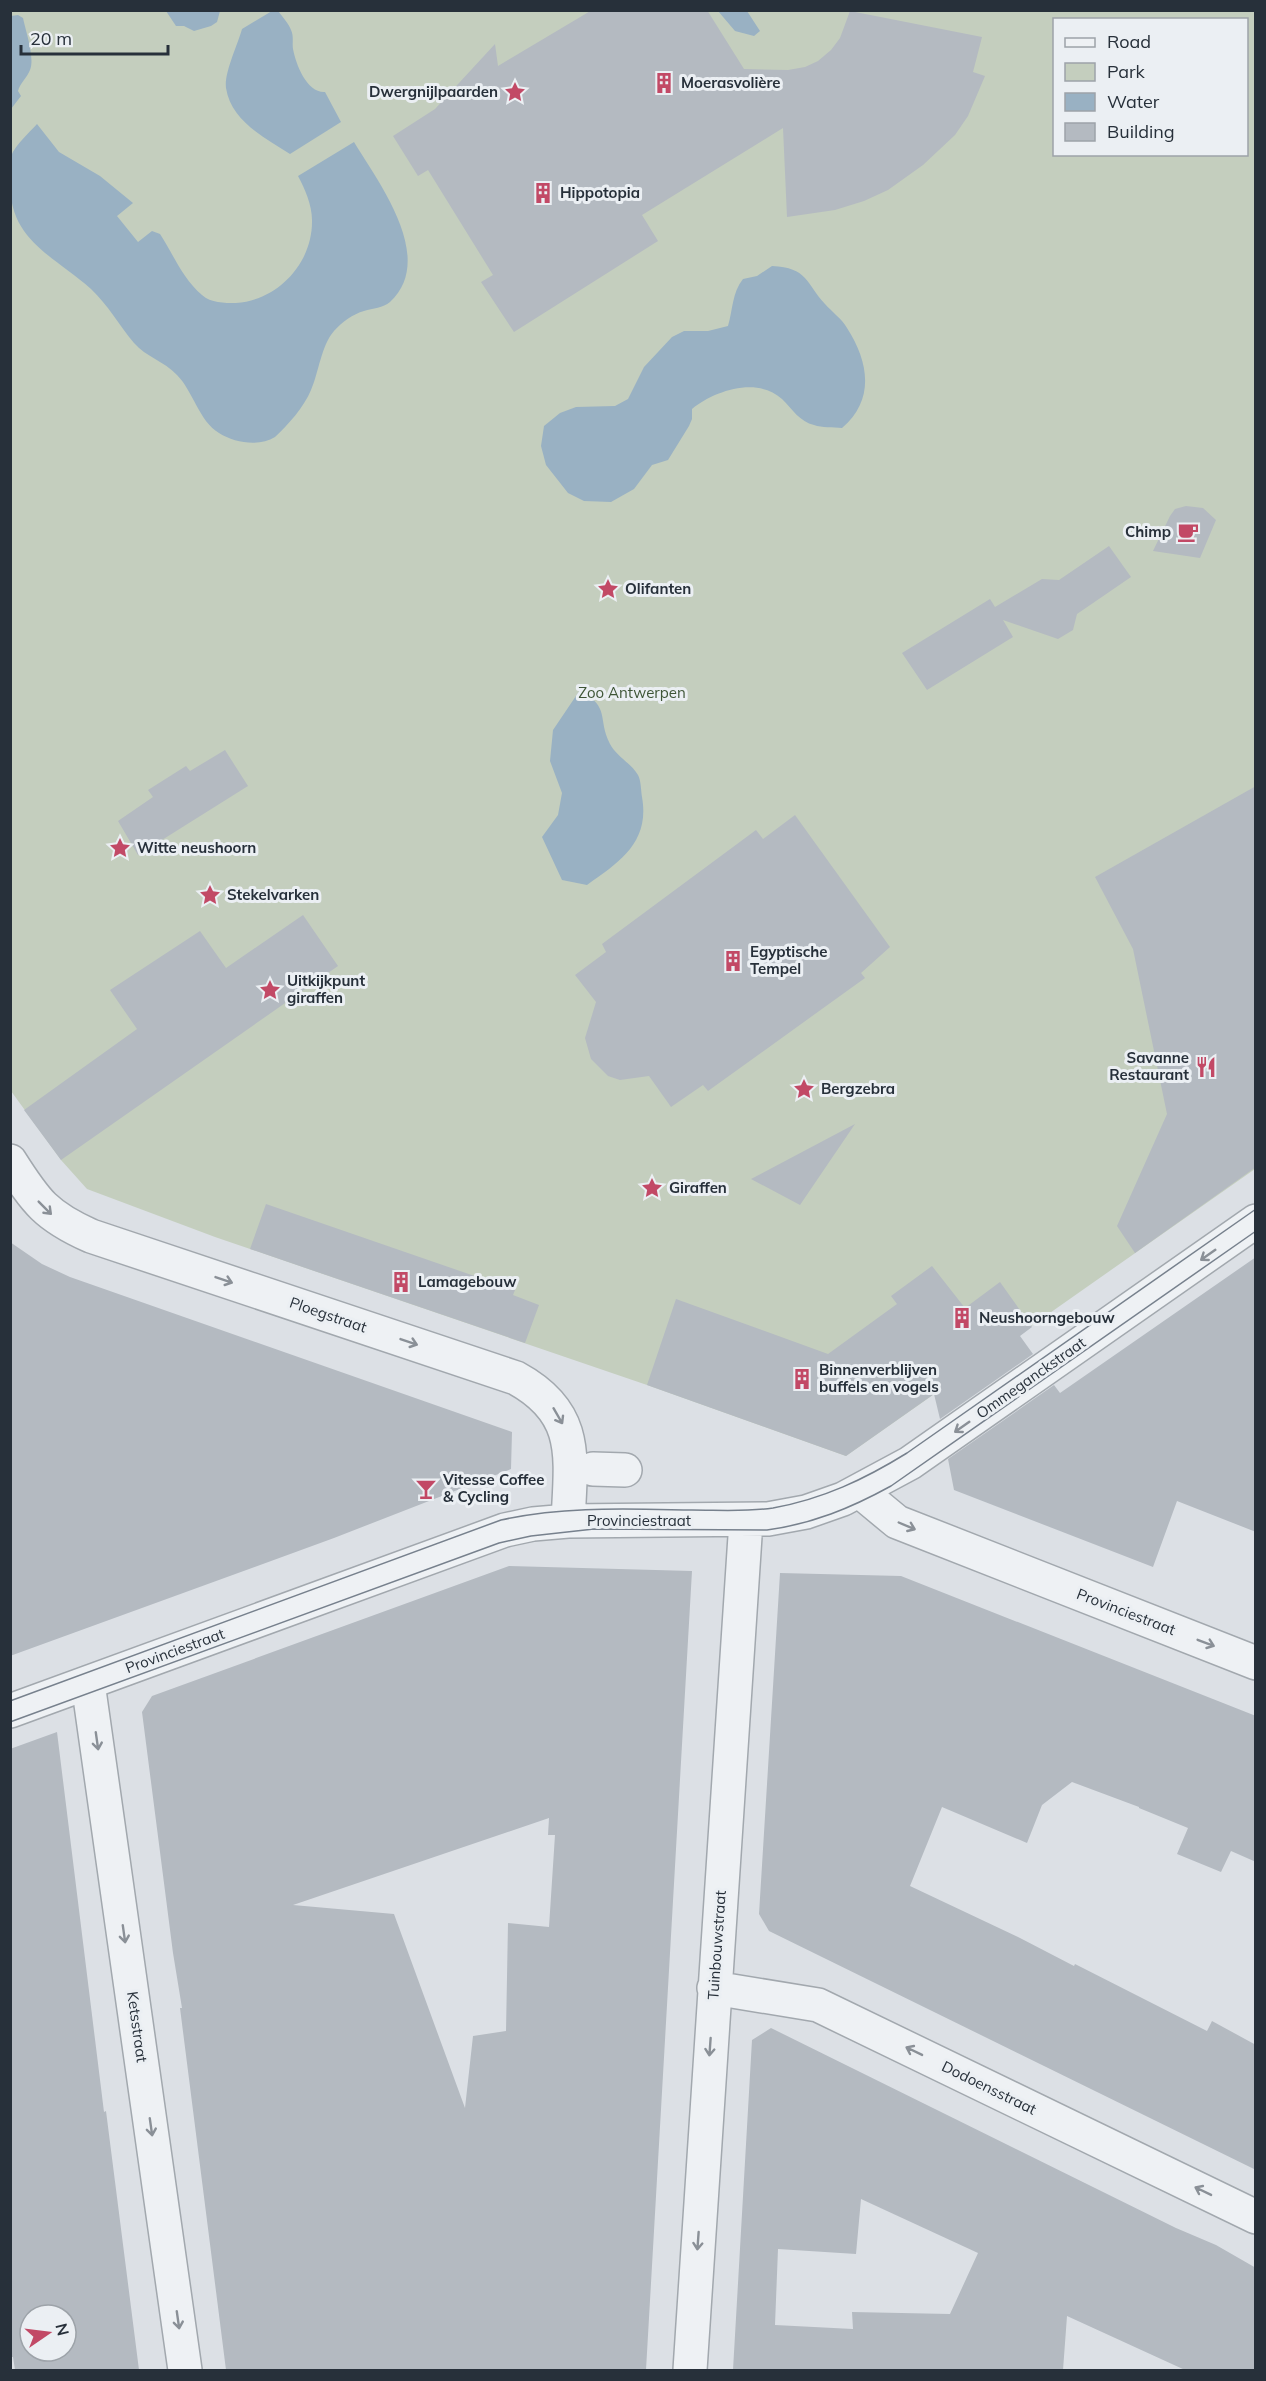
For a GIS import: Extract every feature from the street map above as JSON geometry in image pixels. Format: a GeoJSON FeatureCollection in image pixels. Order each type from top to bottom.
{"type":"FeatureCollection","features":[{"type":"Feature","properties":{"kind":"street","name":"Ploegstraat"},"geometry":{"type":"LineString","coordinates":[[10,1161],[45,1210],[67,1225],[92,1236],[516,1378],[532,1387],[545,1397],[557,1413],[569,1444],[571,1468],[568,1521]]}},
{"type":"Feature","properties":{"kind":"street","name":"Ommeganckstraat"},"geometry":{"type":"LineString","coordinates":[[862,1490],[910,1463],[1256,1221]]}},
{"type":"Feature","properties":{"kind":"street"},"geometry":{"type":"LineString","coordinates":[[593,1469],[625,1470]]}},
{"type":"Feature","properties":{"kind":"street","name":"Provinciestraat"},"geometry":{"type":"LineString","coordinates":[[10,1712],[506,1530],[533,1524],[568,1521],[746,1521],[806,1512],[862,1490],[868,1498],[897,1522],[1256,1663]]}},
{"type":"Feature","properties":{"kind":"street","name":"Tuinbouwstraat"},"geometry":{"type":"LineString","coordinates":[[690,2370],[746,1521]]}},
{"type":"Feature","properties":{"kind":"street","name":"Ketsstraat"},"geometry":{"type":"LineString","coordinates":[[88,1683],[185,2370]]}},
{"type":"Feature","properties":{"kind":"street","name":"Dodoensstraat"},"geometry":{"type":"LineString","coordinates":[[714,1988],[818,2004],[1256,2217]]}},
{"type":"Feature","properties":{"kind":"green space","name":"Zoo Antwerpen"},"geometry":{"type":"Polygon","coordinates":[[[10,11],[1255,11],[1255,1169],[846,1456],[647,1385],[215,1237],[87,1189],[61,1160],[11,1091],[10,11]]]}},
{"type":"Feature","properties":{"kind":"water"},"geometry":{"type":"Polygon","coordinates":[[[166,11],[220,11],[217,22],[194,31],[184,26],[176,26],[166,11]]]}},
{"type":"Feature","properties":{"kind":"water"},"geometry":{"type":"Polygon","coordinates":[[[272,11],[278,11],[290,28],[294,55],[303,77],[313,88],[325,92],[341,122],[290,154],[260,135],[242,119],[229,100],[226,88],[229,67],[242,29],[272,11]]]}},
{"type":"Feature","properties":{"kind":"water"},"geometry":{"type":"Polygon","coordinates":[[[718,11],[747,11],[760,31],[754,36],[735,31],[718,11]]]}},
{"type":"Feature","properties":{"kind":"water"},"geometry":{"type":"Polygon","coordinates":[[[18,15],[23,18],[31,52],[31,65],[18,91],[21,96],[11,109],[11,16],[18,15]]]}},
{"type":"Feature","properties":{"kind":"water"},"geometry":{"type":"Polygon","coordinates":[[[37,124],[59,152],[100,176],[133,203],[117,216],[138,242],[152,231],[160,234],[195,289],[209,300],[227,303],[252,300],[266,295],[290,276],[300,264],[311,236],[312,220],[308,197],[298,176],[354,142],[399,220],[406,243],[408,264],[403,284],[390,302],[356,314],[334,331],[326,344],[308,396],[275,437],[254,443],[225,436],[206,421],[188,389],[177,375],[139,348],[97,295],[36,245],[17,219],[12,203],[10,183],[11,156],[37,124]]]}},
{"type":"Feature","properties":{"kind":"water"},"geometry":{"type":"Polygon","coordinates":[[[772,266],[784,267],[799,273],[847,328],[854,341],[864,367],[865,380],[864,393],[853,417],[842,428],[817,426],[800,418],[772,392],[748,387],[724,392],[701,402],[692,409],[689,426],[668,460],[652,465],[634,489],[611,502],[584,501],[568,493],[546,465],[541,446],[544,426],[560,413],[576,407],[615,406],[628,399],[644,367],[672,337],[684,331],[708,331],[728,326],[739,284],[743,279],[757,276],[772,266]]]}},
{"type":"Feature","properties":{"kind":"water"},"geometry":{"type":"Polygon","coordinates":[[[580,690],[596,702],[602,714],[610,744],[638,775],[643,813],[637,839],[630,849],[611,868],[587,885],[562,880],[542,837],[558,815],[562,793],[550,761],[553,730],[580,690]]]}},
{"type":"Feature","properties":{"kind":"building"},"geometry":{"type":"Polygon","coordinates":[[[592,10],[707,10],[744,69],[788,70],[805,67],[818,61],[831,50],[840,38],[850,11],[982,37],[973,72],[985,76],[968,116],[955,135],[923,165],[888,190],[864,201],[835,210],[787,217],[783,128],[642,215],[658,241],[514,332],[481,282],[493,275],[428,170],[418,176],[393,136],[435,109],[495,44],[498,66],[592,10]]]}},
{"type":"Feature","properties":{"kind":"building","name":"Chimp"},"geometry":{"type":"Polygon","coordinates":[[[1186,506],[1203,508],[1216,520],[1200,558],[1153,551],[1175,509],[1186,506]]]}},
{"type":"Feature","properties":{"kind":"building"},"geometry":{"type":"Polygon","coordinates":[[[1109,546],[1131,577],[1077,614],[1073,630],[1058,639],[1003,620],[1013,637],[927,690],[902,653],[990,599],[995,607],[1042,579],[1059,580],[1109,546]]]}},
{"type":"Feature","properties":{"kind":"building"},"geometry":{"type":"Polygon","coordinates":[[[225,750],[248,786],[138,855],[118,821],[153,797],[148,790],[186,766],[190,771],[225,750]]]}},
{"type":"Feature","properties":{"kind":"building","name":"Savanne Restaurant"},"geometry":{"type":"Polygon","coordinates":[[[1256,786],[1256,1167],[1135,1253],[1117,1226],[1167,1114],[1133,949],[1095,877],[1256,786]]]}},
{"type":"Feature","properties":{"kind":"building","name":"Egyptische Tempel"},"geometry":{"type":"Polygon","coordinates":[[[795,815],[890,947],[861,973],[865,978],[708,1091],[703,1085],[671,1107],[649,1076],[620,1080],[608,1076],[591,1059],[585,1038],[596,1002],[575,975],[606,952],[602,944],[756,830],[763,839],[795,815]]]}},
{"type":"Feature","properties":{"kind":"building"},"geometry":{"type":"Polygon","coordinates":[[[303,915],[338,966],[61,1160],[24,1110],[137,1029],[110,990],[200,931],[226,968],[303,915]]]}},
{"type":"Feature","properties":{"kind":"building"},"geometry":{"type":"Polygon","coordinates":[[[855,1124],[800,1205],[751,1179],[855,1124]]]}},
{"type":"Feature","properties":{"kind":"building","name":"Lamagebouw"},"geometry":{"type":"Polygon","coordinates":[[[266,1204],[515,1290],[513,1295],[539,1305],[525,1343],[250,1249],[266,1204]]]}},
{"type":"Feature","properties":{"kind":"building"},"geometry":{"type":"Polygon","coordinates":[[[10,1242],[42,1264],[70,1277],[512,1432],[511,1469],[334,1538],[10,1656],[10,1242]]]}},
{"type":"Feature","properties":{"kind":"building"},"geometry":{"type":"Polygon","coordinates":[[[1256,1257],[1256,1532],[1177,1501],[1153,1567],[954,1490],[948,1459],[1054,1385],[1060,1393],[1256,1257]]]}},
{"type":"Feature","properties":{"kind":"building","name":"Binnenverblijven buffels en vogels"},"geometry":{"type":"Polygon","coordinates":[[[932,1266],[965,1308],[1000,1282],[1032,1327],[1020,1336],[1033,1354],[940,1419],[934,1394],[846,1456],[647,1385],[676,1299],[828,1354],[897,1304],[891,1296],[932,1266]]]}},
{"type":"Feature","properties":{"kind":"building"},"geometry":{"type":"Polygon","coordinates":[[[509,1566],[692,1571],[646,2370],[226,2370],[180,2008],[182,2008],[142,1712],[152,1696],[509,1566]],[[549,1818],[293,1905],[394,1914],[465,2108],[473,2036],[506,2031],[508,1923],[549,1927],[555,1835],[548,1835],[549,1818]]]}},
{"type":"Feature","properties":{"kind":"building"},"geometry":{"type":"Polygon","coordinates":[[[780,1573],[901,1576],[1256,1716],[1256,1862],[1231,1851],[1221,1872],[1177,1854],[1188,1828],[1072,1782],[1042,1805],[1027,1843],[942,1807],[910,1886],[1074,1966],[1075,1964],[1207,2031],[1212,2021],[1256,2045],[1256,2170],[769,1931],[759,1914],[780,1573]]]}},
{"type":"Feature","properties":{"kind":"building"},"geometry":{"type":"Polygon","coordinates":[[[57,1732],[104,2112],[106,2111],[139,2370],[15,2370],[13,2357],[10,2357],[10,1749],[57,1732]]]}},
{"type":"Feature","properties":{"kind":"building"},"geometry":{"type":"Polygon","coordinates":[[[771,2028],[1176,2228],[1216,2245],[1256,2268],[1256,2370],[1185,2370],[1067,2316],[1063,2370],[733,2370],[752,2040],[771,2028]],[[861,2199],[856,2254],[778,2249],[775,2325],[853,2329],[852,2312],[950,2314],[978,2253],[861,2199]]]}},
{"type":"Feature","properties":{"kind":"tram line"},"geometry":{"type":"LineString","coordinates":[[10,1701],[501,1520],[572,1510],[763,1509],[791,1504],[826,1493],[859,1479],[907,1453],[1256,1209]]}},
{"type":"Feature","properties":{"kind":"tram line"},"geometry":{"type":"LineString","coordinates":[[10,1722],[499,1543],[531,1536],[594,1529],[767,1530],[800,1524],[831,1514],[891,1486],[1256,1231]]}},
{"type":"Feature","properties":{"kind":"place","name":"Moerasvolière"},"geometry":{"type":"Point","coordinates":[664,83]}},
{"type":"Feature","properties":{"kind":"place","name":"Dwergnijlpaarden"},"geometry":{"type":"Point","coordinates":[515,92]}},
{"type":"Feature","properties":{"kind":"place","name":"Hippotopia"},"geometry":{"type":"Point","coordinates":[543,193]}},
{"type":"Feature","properties":{"kind":"place","name":"Chimp"},"geometry":{"type":"Point","coordinates":[1188,532]}},
{"type":"Feature","properties":{"kind":"place","name":"Olifanten"},"geometry":{"type":"Point","coordinates":[608,589]}},
{"type":"Feature","properties":{"kind":"place","name":"Witte neushoorn"},"geometry":{"type":"Point","coordinates":[120,848]}},
{"type":"Feature","properties":{"kind":"place","name":"Stekelvarken"},"geometry":{"type":"Point","coordinates":[210,895]}},
{"type":"Feature","properties":{"kind":"place","name":"Egyptische Tempel"},"geometry":{"type":"Point","coordinates":[733,961]}},
{"type":"Feature","properties":{"kind":"place","name":"Uitkijkpunt giraffen"},"geometry":{"type":"Point","coordinates":[270,990]}},
{"type":"Feature","properties":{"kind":"place","name":"Savanne Restaurant"},"geometry":{"type":"Point","coordinates":[1206,1067]}},
{"type":"Feature","properties":{"kind":"place","name":"Bergzebra"},"geometry":{"type":"Point","coordinates":[804,1089]}},
{"type":"Feature","properties":{"kind":"place","name":"Giraffen"},"geometry":{"type":"Point","coordinates":[652,1188]}},
{"type":"Feature","properties":{"kind":"place","name":"Lamagebouw"},"geometry":{"type":"Point","coordinates":[401,1282]}},
{"type":"Feature","properties":{"kind":"place","name":"Neushoorngebouw"},"geometry":{"type":"Point","coordinates":[962,1318]}},
{"type":"Feature","properties":{"kind":"place","name":"Binnenverblijven buffels en vogels"},"geometry":{"type":"Point","coordinates":[802,1379]}},
{"type":"Feature","properties":{"kind":"place","name":"Vitesse Coffee & Cycling"},"geometry":{"type":"Point","coordinates":[426,1489]}}]}
